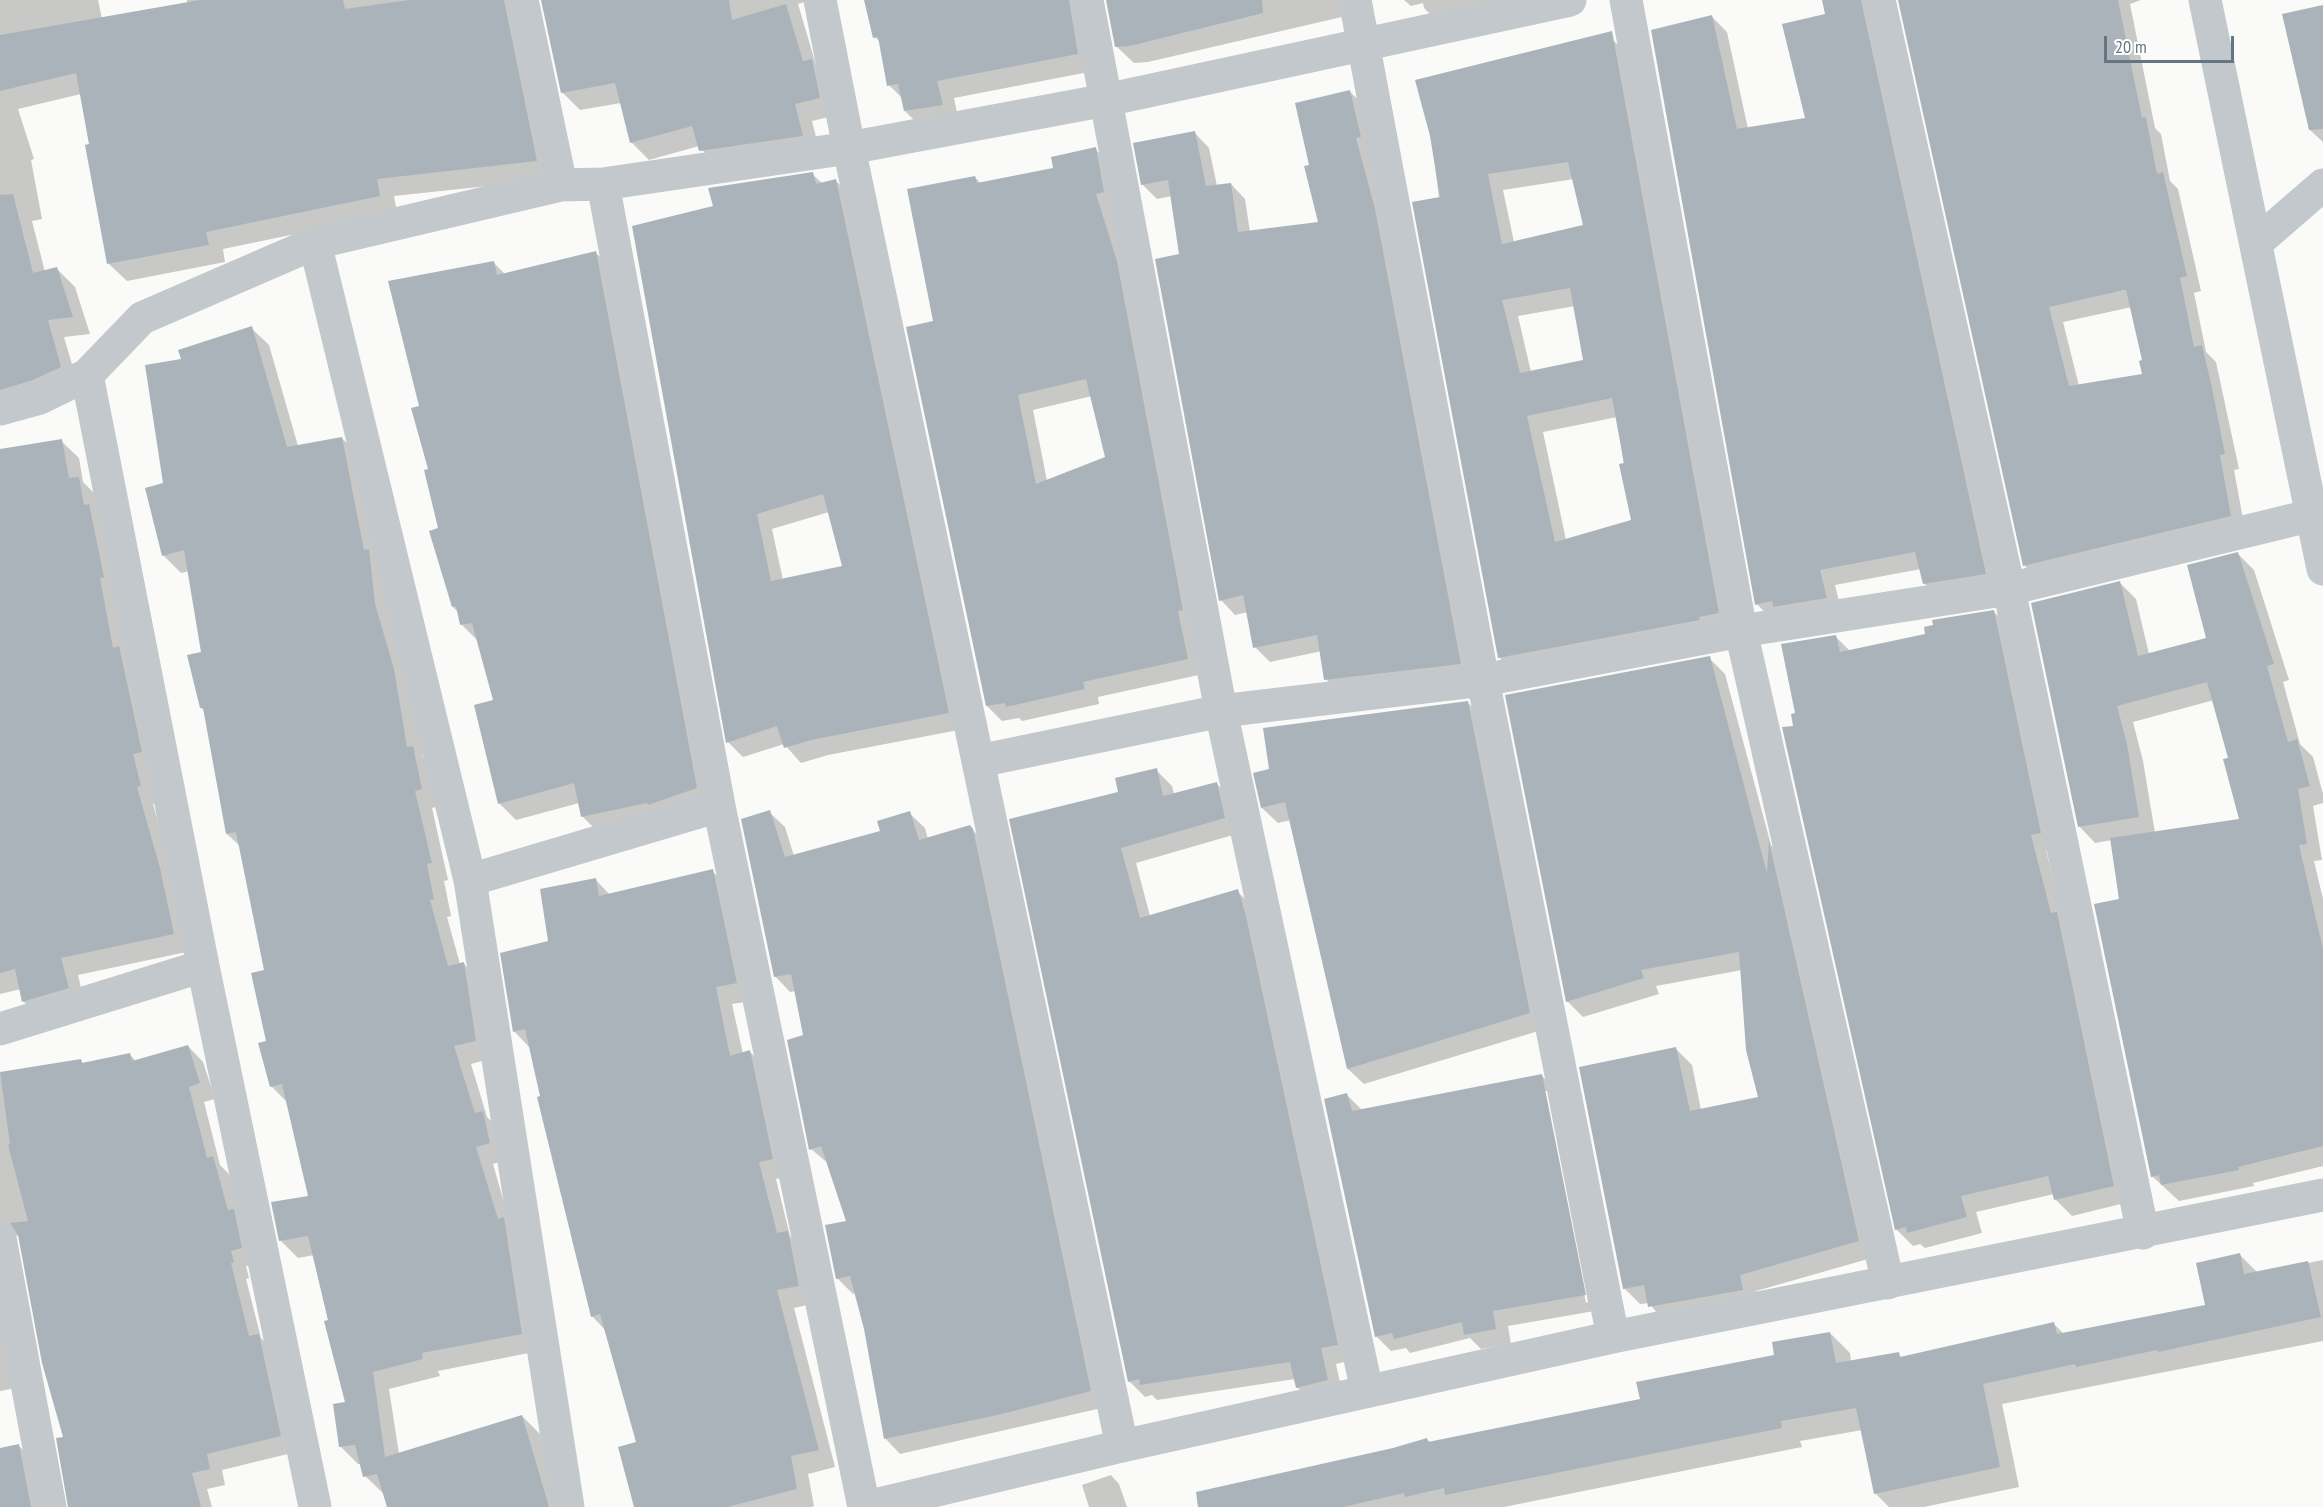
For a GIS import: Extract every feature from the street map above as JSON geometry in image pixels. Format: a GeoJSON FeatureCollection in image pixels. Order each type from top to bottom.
{"type":"FeatureCollection","features":[{"type":"Feature","properties":{"kind":"street"},"geometry":{"type":"LineString","coordinates":[[522,0],[561,185]]}},
{"type":"Feature","properties":{"kind":"street"},"geometry":{"type":"LineString","coordinates":[[820,0],[849,148],[1122,1446]]}},
{"type":"Feature","properties":{"kind":"street"},"geometry":{"type":"LineString","coordinates":[[1087,0],[1221,711],[1367,1391]]}},
{"type":"Feature","properties":{"kind":"street"},"geometry":{"type":"LineString","coordinates":[[1355,0],[1483,680],[1613,1336]]}},
{"type":"Feature","properties":{"kind":"street"},"geometry":{"type":"LineString","coordinates":[[0,409],[39,398],[87,375],[142,318],[315,243],[561,185],[603,184],[849,148],[1106,100],[1570,0]]}},
{"type":"Feature","properties":{"kind":"street"},"geometry":{"type":"LineString","coordinates":[[1626,0],[1741,631],[1888,1283]]}},
{"type":"Feature","properties":{"kind":"street"},"geometry":{"type":"LineString","coordinates":[[1879,0],[2009,589],[2143,1233]]}},
{"type":"Feature","properties":{"kind":"street"},"geometry":{"type":"LineString","coordinates":[[2205,0],[2323,569]]}},
{"type":"Feature","properties":{"kind":"street"},"geometry":{"type":"LineString","coordinates":[[603,184],[719,806],[865,1507],[1122,1446],[1613,1336],[2323,1196]]}},
{"type":"Feature","properties":{"kind":"street"},"geometry":{"type":"LineString","coordinates":[[2256,243],[2323,185]]}},
{"type":"Feature","properties":{"kind":"street"},"geometry":{"type":"LineString","coordinates":[[315,243],[470,880],[568,1507]]}},
{"type":"Feature","properties":{"kind":"street"},"geometry":{"type":"LineString","coordinates":[[87,375],[203,966],[315,1507]]}},
{"type":"Feature","properties":{"kind":"street"},"geometry":{"type":"LineString","coordinates":[[979,761],[1221,711],[1483,680],[1741,631],[2009,589],[2313,515]]}},
{"type":"Feature","properties":{"kind":"street"},"geometry":{"type":"LineString","coordinates":[[470,880],[719,806]]}},
{"type":"Feature","properties":{"kind":"street"},"geometry":{"type":"LineString","coordinates":[[0,1029],[203,966]]}},
{"type":"Feature","properties":{"kind":"street"},"geometry":{"type":"LineString","coordinates":[[0,1238],[50,1507]]}},
{"type":"Feature","properties":{"kind":"building"},"geometry":{"type":"Polygon","coordinates":[[[200,0],[343,0],[345,9],[409,0],[504,0],[537,161],[377,179],[380,196],[206,232],[209,245],[107,264],[85,145],[89,144],[76,73],[0,91],[0,35],[200,0]]]}},
{"type":"Feature","properties":{"kind":"building"},"geometry":{"type":"Polygon","coordinates":[[[541,0],[729,0],[732,20],[786,4],[803,61],[812,59],[820,98],[795,104],[803,136],[699,151],[692,126],[630,143],[615,83],[561,93],[541,0]]]}},
{"type":"Feature","properties":{"kind":"building"},"geometry":{"type":"Polygon","coordinates":[[[864,0],[1069,0],[1078,54],[937,81],[943,105],[904,111],[898,84],[887,86],[878,37],[873,38],[864,0]]]}},
{"type":"Feature","properties":{"kind":"building"},"geometry":{"type":"Polygon","coordinates":[[[1106,0],[1262,0],[1263,13],[1130,46],[1115,47],[1106,0]]]}},
{"type":"Feature","properties":{"kind":"building"},"geometry":{"type":"Polygon","coordinates":[[[1822,0],[1861,0],[1986,574],[1923,584],[1915,552],[1820,570],[1827,598],[1773,607],[1772,601],[1755,605],[1651,30],[1712,15],[1737,129],[1805,118],[1782,24],[1825,14],[1822,0]]]}},
{"type":"Feature","properties":{"kind":"building"},"geometry":{"type":"Polygon","coordinates":[[[1898,0],[2118,0],[2142,118],[2146,117],[2157,174],[2163,172],[2187,276],[2180,278],[2194,347],[2202,345],[2212,388],[2225,454],[2220,455],[2231,516],[2023,566],[1898,0]],[[2126,290],[2049,307],[2069,386],[2142,374],[2139,361],[2142,360],[2126,290]]]}},
{"type":"Feature","properties":{"kind":"building"},"geometry":{"type":"Polygon","coordinates":[[[2323,5],[2323,129],[2309,130],[2282,14],[2323,5]]]}},
{"type":"Feature","properties":{"kind":"building"},"geometry":{"type":"Polygon","coordinates":[[[1612,31],[1719,613],[1699,617],[1700,620],[1498,658],[1412,202],[1440,197],[1430,136],[1415,80],[1612,31]],[[1568,162],[1488,174],[1502,244],[1583,225],[1568,162]],[[1570,288],[1502,300],[1520,373],[1583,360],[1570,288]],[[1612,398],[1527,416],[1555,542],[1631,520],[1619,464],[1624,463],[1612,398]]]}},
{"type":"Feature","properties":{"kind":"building"},"geometry":{"type":"Polygon","coordinates":[[[1350,90],[1361,137],[1356,138],[1375,209],[1461,664],[1324,680],[1317,635],[1253,648],[1243,595],[1219,601],[1155,259],[1179,254],[1168,180],[1141,185],[1133,143],[1195,131],[1206,186],[1231,183],[1238,232],[1318,222],[1304,166],[1309,165],[1295,103],[1350,90]]]}},
{"type":"Feature","properties":{"kind":"building"},"geometry":{"type":"Polygon","coordinates":[[[1096,147],[1104,192],[1096,194],[1117,261],[1183,610],[1178,611],[1188,659],[1083,682],[1085,689],[1006,707],[1005,703],[986,706],[906,327],[933,321],[907,189],[975,176],[977,183],[1053,168],[1051,157],[1096,147]],[[1086,379],[1018,395],[1036,484],[1105,457],[1086,379]]]}},
{"type":"Feature","properties":{"kind":"building"},"geometry":{"type":"Polygon","coordinates":[[[813,172],[816,184],[836,179],[949,713],[811,740],[784,748],[777,726],[726,743],[632,226],[713,206],[708,188],[813,172]],[[823,494],[757,514],[771,581],[842,566],[823,494]]]}},
{"type":"Feature","properties":{"kind":"building"},"geometry":{"type":"Polygon","coordinates":[[[13,194],[33,273],[57,267],[73,317],[48,320],[61,367],[33,380],[0,390],[0,195],[13,194]]]}},
{"type":"Feature","properties":{"kind":"building"},"geometry":{"type":"Polygon","coordinates":[[[596,251],[697,788],[648,805],[647,803],[581,817],[574,783],[498,804],[474,705],[493,700],[472,623],[460,625],[456,606],[452,607],[429,531],[438,528],[424,470],[428,469],[411,408],[419,406],[388,281],[494,261],[497,275],[596,251]]]}},
{"type":"Feature","properties":{"kind":"building"},"geometry":{"type":"Polygon","coordinates":[[[252,326],[287,447],[342,437],[364,550],[369,549],[375,604],[394,669],[407,747],[413,746],[422,789],[415,791],[432,863],[427,864],[434,899],[430,900],[448,966],[464,962],[476,1041],[454,1046],[475,1113],[483,1111],[490,1143],[476,1147],[498,1219],[504,1217],[522,1334],[422,1353],[423,1359],[373,1372],[385,1457],[522,1415],[549,1507],[387,1507],[377,1474],[363,1477],[355,1445],[339,1447],[333,1404],[345,1402],[324,1321],[328,1320],[308,1236],[279,1241],[271,1202],[308,1196],[282,1084],[270,1087],[258,1043],[266,1041],[251,973],[264,970],[236,832],[226,834],[203,708],[200,708],[187,655],[201,652],[184,550],[162,556],[145,488],[163,483],[145,365],[181,359],[178,350],[252,326]]]}},
{"type":"Feature","properties":{"kind":"building"},"geometry":{"type":"Polygon","coordinates":[[[62,439],[69,478],[79,477],[84,505],[89,504],[104,577],[100,578],[113,648],[119,646],[142,752],[133,754],[141,786],[137,787],[160,868],[174,934],[61,958],[69,988],[22,1002],[15,969],[0,973],[0,449],[62,439]]]}},
{"type":"Feature","properties":{"kind":"building"},"geometry":{"type":"Polygon","coordinates":[[[2238,552],[2274,664],[2267,666],[2288,742],[2297,739],[2310,786],[2298,789],[2307,844],[2299,845],[2323,949],[2323,1146],[2238,1167],[2239,1170],[2161,1185],[2159,1175],[2151,1177],[2094,904],[2119,899],[2110,838],[2239,819],[2223,759],[2228,758],[2207,682],[2117,706],[2127,744],[2139,817],[2078,827],[2031,603],[2120,581],[2138,656],[2206,638],[2187,565],[2238,552]]]}},
{"type":"Feature","properties":{"kind":"building"},"geometry":{"type":"Polygon","coordinates":[[[1994,610],[2041,833],[2031,835],[2051,913],[2057,912],[2114,1186],[2054,1200],[2048,1176],[1961,1196],[1967,1217],[1907,1233],[1906,1227],[1895,1230],[1782,727],[1793,726],[1791,714],[1795,713],[1781,644],[1836,635],[1840,652],[1925,634],[1924,627],[1933,625],[1932,620],[1994,610]]]}},
{"type":"Feature","properties":{"kind":"building"},"geometry":{"type":"Polygon","coordinates":[[[1710,656],[1767,873],[1769,841],[1859,1241],[1740,1275],[1743,1290],[1648,1307],[1644,1285],[1623,1289],[1579,1067],[1676,1047],[1690,1111],[1758,1097],[1746,1050],[1739,952],[1641,970],[1644,978],[1566,1002],[1505,695],[1710,656]]]}},
{"type":"Feature","properties":{"kind":"building"},"geometry":{"type":"Polygon","coordinates":[[[1468,701],[1530,1013],[1347,1069],[1285,802],[1261,808],[1253,773],[1269,769],[1263,728],[1468,701]]]}},
{"type":"Feature","properties":{"kind":"building"},"geometry":{"type":"Polygon","coordinates":[[[1157,768],[1163,796],[1217,782],[1225,818],[1121,848],[1140,918],[1238,889],[1246,916],[1338,1345],[1321,1348],[1328,1380],[1296,1388],[1290,1362],[1140,1385],[1139,1379],[1128,1382],[1009,819],[1118,792],[1115,778],[1157,768]]]}},
{"type":"Feature","properties":{"kind":"building"},"geometry":{"type":"Polygon","coordinates":[[[770,810],[785,857],[880,831],[877,821],[910,811],[919,840],[970,825],[973,829],[1091,1391],[1002,1414],[884,1439],[864,1329],[850,1276],[836,1279],[825,1225],[846,1221],[821,1146],[809,1150],[787,1040],[803,1035],[791,974],[774,977],[741,819],[770,810]]]}},
{"type":"Feature","properties":{"kind":"building"},"geometry":{"type":"Polygon","coordinates":[[[713,869],[737,983],[716,987],[730,1056],[750,1050],[773,1159],[759,1162],[777,1233],[788,1231],[799,1286],[777,1290],[819,1450],[791,1456],[797,1489],[727,1507],[634,1507],[618,1447],[636,1442],[600,1314],[591,1317],[537,1097],[540,1096],[525,1029],[513,1032],[500,953],[548,941],[540,889],[596,878],[599,896],[713,869]]]}},
{"type":"Feature","properties":{"kind":"building"},"geometry":{"type":"Polygon","coordinates":[[[188,1045],[200,1083],[189,1087],[207,1158],[213,1156],[228,1210],[234,1209],[242,1248],[231,1251],[234,1262],[231,1263],[249,1336],[259,1334],[281,1436],[207,1454],[210,1469],[192,1473],[201,1507],[68,1507],[56,1438],[63,1437],[42,1363],[18,1235],[10,1223],[28,1221],[8,1145],[10,1144],[0,1072],[81,1059],[82,1063],[130,1053],[132,1061],[188,1045]]]}},
{"type":"Feature","properties":{"kind":"building"},"geometry":{"type":"Polygon","coordinates":[[[1542,1074],[1586,1295],[1493,1311],[1496,1329],[1464,1335],[1462,1322],[1394,1339],[1392,1333],[1375,1337],[1324,1099],[1347,1093],[1352,1111],[1542,1074]]]}},
{"type":"Feature","properties":{"kind":"building"},"geometry":{"type":"Polygon","coordinates":[[[2240,1253],[2244,1274],[2308,1261],[2321,1317],[2158,1352],[2157,1350],[2076,1367],[2075,1364],[1983,1384],[2000,1467],[1874,1494],[1856,1408],[1781,1421],[1782,1428],[1445,1495],[1444,1488],[1405,1497],[1404,1493],[1343,1507],[1198,1507],[1196,1492],[1393,1448],[1427,1438],[1428,1442],[1640,1399],[1636,1382],[1774,1355],[1772,1342],[1830,1332],[1836,1363],[1899,1352],[1900,1357],[2054,1322],[2057,1334],[2205,1305],[2196,1263],[2240,1253]]]}},
{"type":"Feature","properties":{"kind":"building"},"geometry":{"type":"Polygon","coordinates":[[[19,1444],[31,1507],[0,1507],[0,1448],[19,1444]]]}}]}
